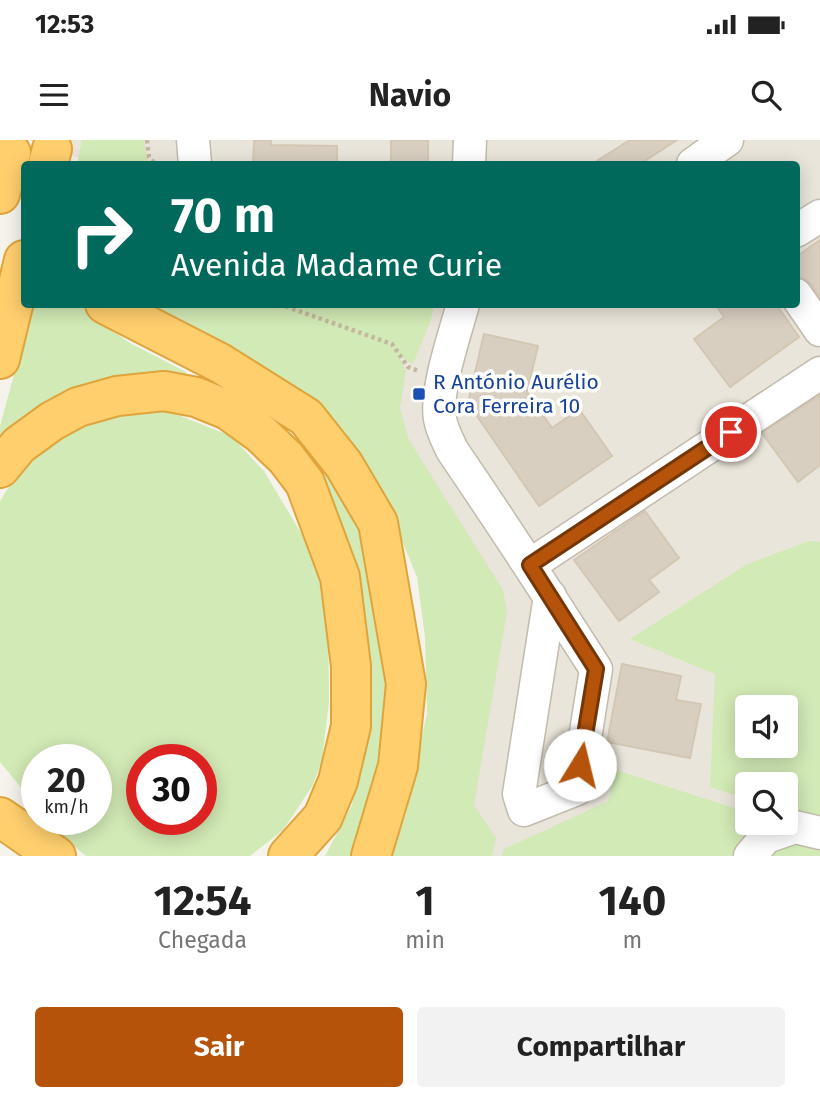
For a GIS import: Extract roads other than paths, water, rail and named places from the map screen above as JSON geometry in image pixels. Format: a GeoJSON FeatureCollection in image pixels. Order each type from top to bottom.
{"type":"FeatureCollection","features":[{"type":"Feature","properties":{"kind":"highway"},"geometry":{"type":"LineString","coordinates":[[0,194],[11,153]]}},
{"type":"Feature","properties":{"kind":"highway"},"geometry":{"type":"LineString","coordinates":[[0,359],[21,272]]}},
{"type":"Feature","properties":{"kind":"highway"},"geometry":{"type":"LineString","coordinates":[[113,308],[220,363],[306,417],[344,465],[377,523],[406,684],[398,766],[370,856]]}},
{"type":"Feature","properties":{"kind":"highway"},"geometry":{"type":"LineString","coordinates":[[0,468],[19,445],[52,421],[78,407],[117,396],[164,391],[196,397],[228,410],[261,434],[286,458],[304,483],[340,578],[351,666],[351,726],[338,781],[323,817],[288,856]]}},
{"type":"Feature","properties":{"kind":"highway"},"geometry":{"type":"LineString","coordinates":[[0,817],[56,856]]}},
{"type":"Feature","properties":{"kind":"highway"},"geometry":{"type":"LineString","coordinates":[[0,830],[17,856]]}},
{"type":"Feature","properties":{"kind":"street"},"geometry":{"type":"LineString","coordinates":[[193,140],[195,161]]}},
{"type":"Feature","properties":{"kind":"street"},"geometry":{"type":"LineString","coordinates":[[469,161],[470,140]]}},
{"type":"Feature","properties":{"kind":"street"},"geometry":{"type":"LineString","coordinates":[[697,161],[727,140]]}},
{"type":"Feature","properties":{"kind":"street"},"geometry":{"type":"LineString","coordinates":[[800,228],[820,216]]}},
{"type":"Feature","properties":{"kind":"street"},"geometry":{"type":"LineString","coordinates":[[800,301],[820,330]]}},
{"type":"Feature","properties":{"kind":"street"},"geometry":{"type":"LineString","coordinates":[[462,308],[440,396],[439,415],[443,432],[452,450],[530,565],[550,596],[596,669],[577,789],[524,810],[519,793],[550,596]]}},
{"type":"Feature","properties":{"kind":"street"},"geometry":{"type":"LineString","coordinates":[[530,565],[820,373]]}},
{"type":"Feature","properties":{"kind":"street"},"geometry":{"type":"LineString","coordinates":[[750,856],[766,837],[795,827],[820,833]]}},
{"type":"Feature","properties":{"kind":"place","name":"R António Aurélio Cora Ferreira 10"},"geometry":{"type":"Point","coordinates":[419,394]}}]}
